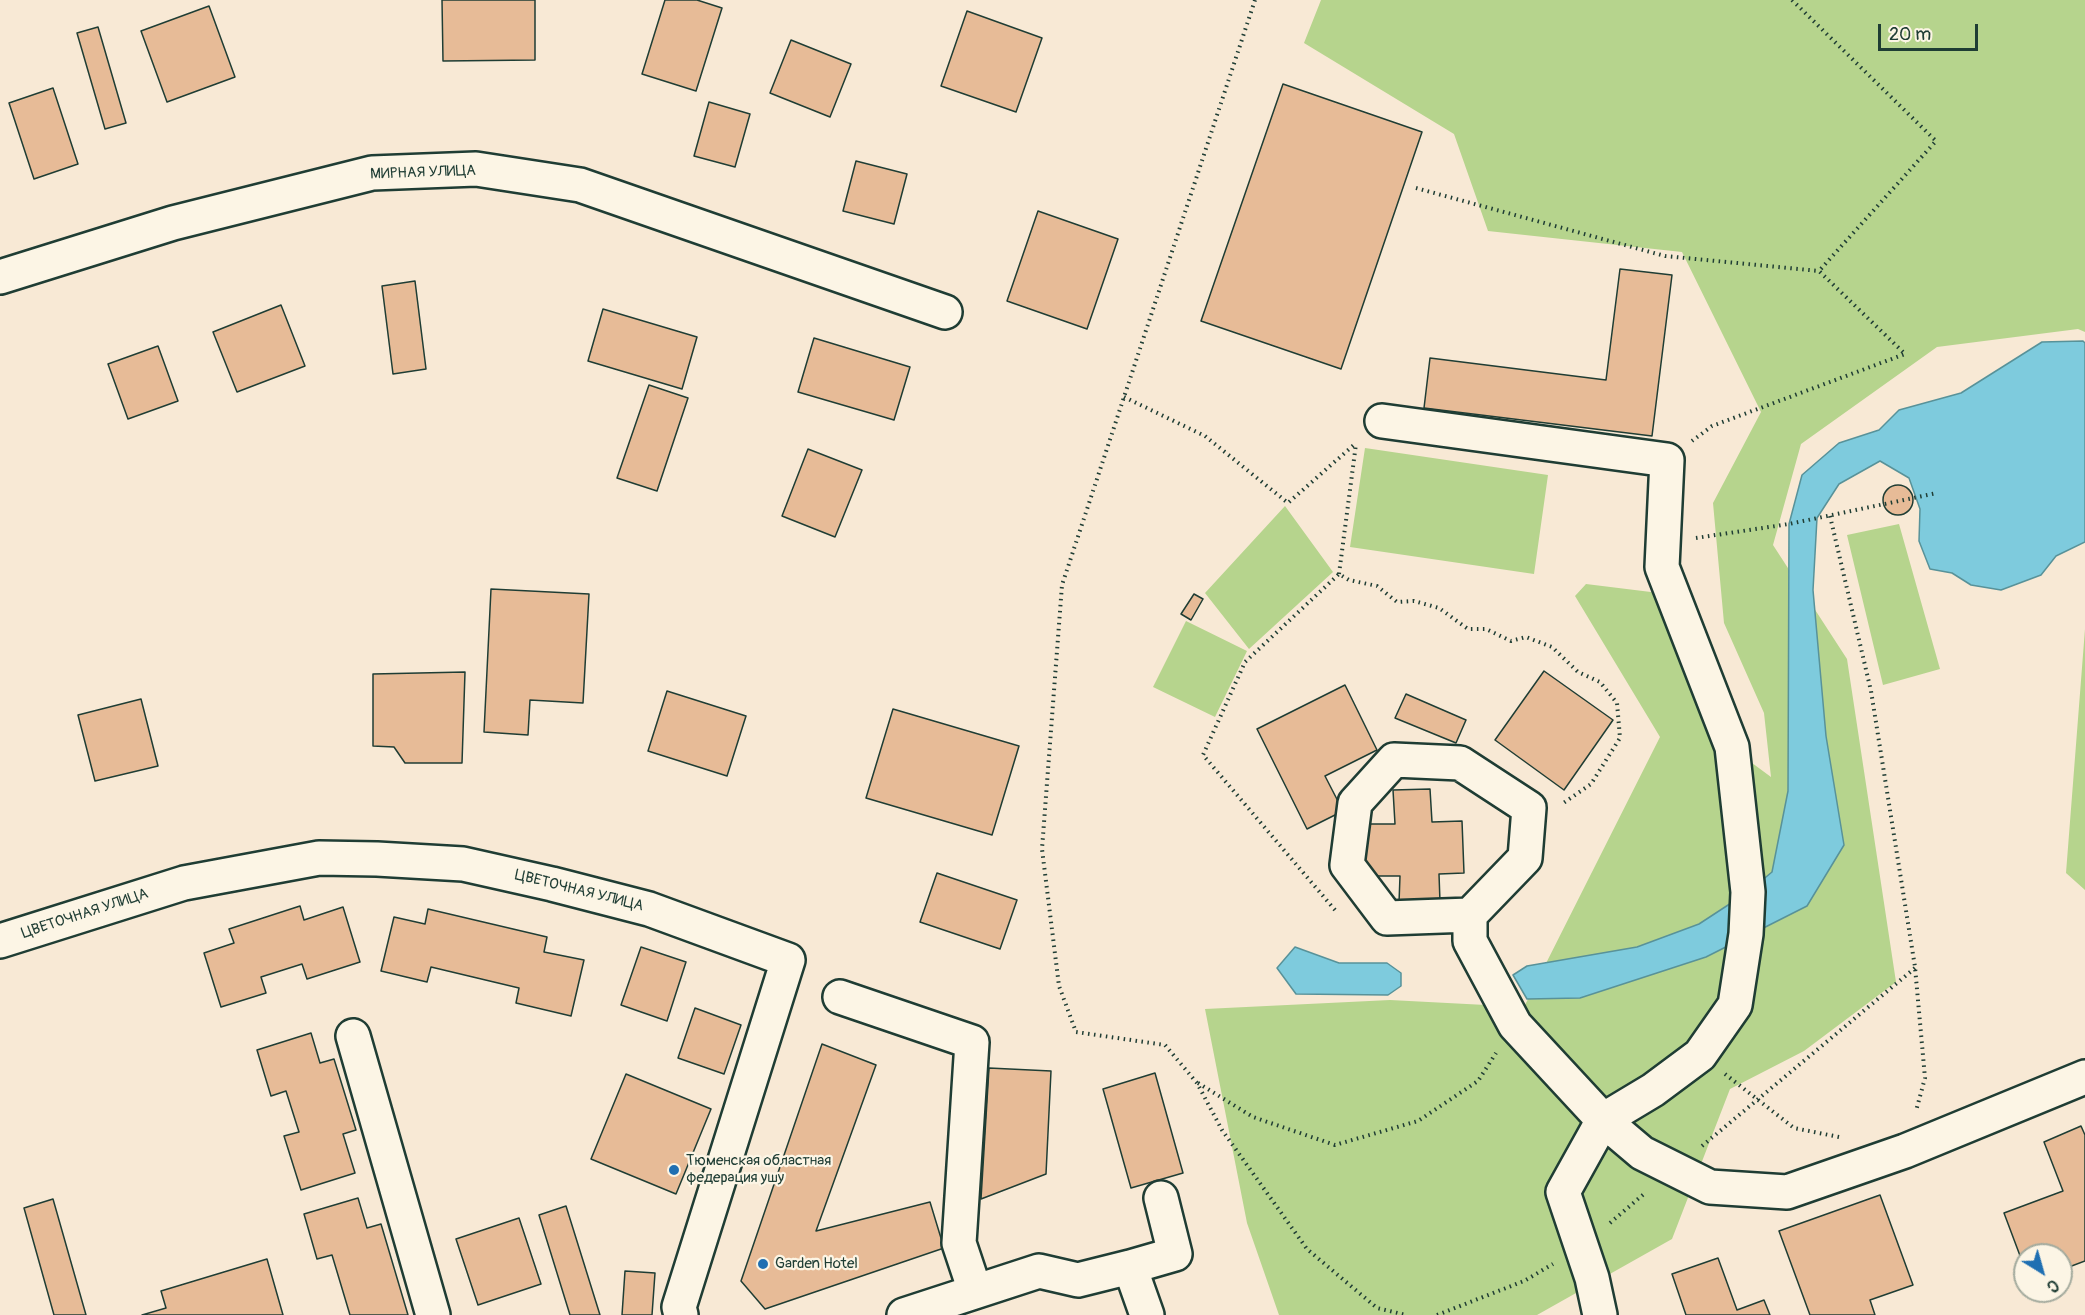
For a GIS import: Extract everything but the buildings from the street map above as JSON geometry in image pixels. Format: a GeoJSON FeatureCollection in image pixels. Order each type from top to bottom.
{"type":"FeatureCollection","features":[{"type":"Feature","properties":{"kind":"street","name":"МИРНАЯ УЛИЦА"},"geometry":{"type":"LineString","coordinates":[[0,277],[173,223],[372,173],[476,170],[580,185],[945,312]]}},
{"type":"Feature","properties":{"kind":"street"},"geometry":{"type":"LineString","coordinates":[[1382,421],[1667,460],[1662,567],[1732,747],[1748,892],[1746,934],[1735,1005],[1700,1055],[1653,1090],[1603,1120],[1563,1192],[1600,1315]]}},
{"type":"Feature","properties":{"kind":"street"},"geometry":{"type":"LineString","coordinates":[[1470,915],[1387,918],[1347,865],[1355,803],[1394,760],[1460,764],[1529,808],[1525,858],[1470,915],[1470,941],[1515,1025],[1603,1120],[1642,1153],[1710,1186],[1787,1192],[1905,1151],[2085,1077]]}},
{"type":"Feature","properties":{"kind":"street","name":"ЦВЕТОЧНАЯ УЛИЦА"},"geometry":{"type":"LineString","coordinates":[[0,941],[195,880],[319,858],[377,859],[463,864],[552,884],[650,909],[788,960],[679,1307],[681,1315]]}},
{"type":"Feature","properties":{"kind":"street"},"geometry":{"type":"LineString","coordinates":[[840,997],[972,1042],[959,1243],[975,1292]]}},
{"type":"Feature","properties":{"kind":"street"},"geometry":{"type":"LineString","coordinates":[[353,1036],[433,1315]]}},
{"type":"Feature","properties":{"kind":"street"},"geometry":{"type":"LineString","coordinates":[[904,1315],[1039,1271],[1078,1280],[1175,1254],[1161,1198]]}},
{"type":"Feature","properties":{"kind":"street"},"geometry":{"type":"LineString","coordinates":[[1130,1267],[1146,1315]]}},
{"type":"Feature","properties":{"kind":"path"},"geometry":{"type":"LineString","coordinates":[[1255,0],[1062,585],[1042,849],[1059,986],[1076,1032],[1165,1046],[1197,1083],[1222,1130],[1307,1249],[1377,1308],[1406,1315]]}},
{"type":"Feature","properties":{"kind":"path"},"geometry":{"type":"LineString","coordinates":[[1792,0],[1936,141],[1820,271]]}},
{"type":"Feature","properties":{"kind":"path"},"geometry":{"type":"LineString","coordinates":[[1416,188],[1665,256],[1820,271],[1905,354],[1712,426],[1667,460]]}},
{"type":"Feature","properties":{"kind":"path"},"geometry":{"type":"LineString","coordinates":[[1124,397],[1205,436],[1288,503],[1382,421]]}},
{"type":"Feature","properties":{"kind":"path"},"geometry":{"type":"LineString","coordinates":[[1339,574],[1356,443]]}},
{"type":"Feature","properties":{"kind":"path"},"geometry":{"type":"LineString","coordinates":[[1662,543],[1789,524],[1937,493]]}},
{"type":"Feature","properties":{"kind":"path"},"geometry":{"type":"LineString","coordinates":[[1830,516],[1871,691],[1915,967],[1925,1078],[1905,1151]]}},
{"type":"Feature","properties":{"kind":"path"},"geometry":{"type":"LineString","coordinates":[[1437,1315],[1524,1281],[1581,1247],[1915,967]]}},
{"type":"Feature","properties":{"kind":"path"},"geometry":{"type":"LineString","coordinates":[[1197,1083],[1253,1117],[1335,1145],[1418,1121],[1478,1081],[1515,1025]]}},
{"type":"Feature","properties":{"kind":"path"},"geometry":{"type":"LineString","coordinates":[[1700,1055],[1794,1128],[1850,1140]]}},
{"type":"Feature","properties":{"kind":"green space"},"geometry":{"type":"Polygon","coordinates":[[[1321,0],[2085,0],[2085,332],[2078,329],[1937,347],[1801,444],[1773,545],[1847,659],[1896,982],[1804,1051],[1730,1089],[1672,1239],[1537,1315],[1279,1315],[1247,1223],[1205,1009],[1390,1000],[1524,1007],[1660,737],[1575,596],[1586,584],[1659,593],[1706,729],[1771,777],[1764,713],[1724,623],[1713,503],[1761,412],[1682,252],[1488,231],[1454,134],[1304,43],[1321,0]]]}},
{"type":"Feature","properties":{"kind":"green space"},"geometry":{"type":"Polygon","coordinates":[[[1365,448],[1548,475],[1534,574],[1350,547],[1365,448]]]}},
{"type":"Feature","properties":{"kind":"green space"},"geometry":{"type":"Polygon","coordinates":[[[1285,506],[1333,572],[1249,649],[1205,593],[1285,506]]]}},
{"type":"Feature","properties":{"kind":"green space"},"geometry":{"type":"Polygon","coordinates":[[[1899,524],[1940,669],[1883,685],[1847,535],[1899,524]]]}},
{"type":"Feature","properties":{"kind":"green space"},"geometry":{"type":"Polygon","coordinates":[[[1186,621],[1247,651],[1215,717],[1153,687],[1186,621]]]}},
{"type":"Feature","properties":{"kind":"green space"},"geometry":{"type":"Polygon","coordinates":[[[2085,629],[2085,890],[2066,873],[2085,629]]]}},
{"type":"Feature","properties":{"kind":"water"},"geometry":{"type":"Polygon","coordinates":[[[2083,341],[2085,343],[2085,542],[2056,556],[2041,575],[2001,590],[1971,585],[1952,573],[1930,569],[1919,541],[1920,509],[1909,478],[1880,461],[1839,484],[1817,518],[1813,590],[1826,736],[1844,845],[1807,906],[1706,957],[1580,998],[1527,999],[1513,975],[1527,966],[1637,947],[1699,924],[1748,892],[1772,872],[1788,791],[1789,524],[1802,475],[1839,443],[1879,430],[1899,410],[1961,393],[2042,342],[2083,341]]]}},
{"type":"Feature","properties":{"kind":"water"},"geometry":{"type":"Polygon","coordinates":[[[1295,947],[1339,963],[1387,963],[1401,973],[1401,986],[1388,995],[1296,994],[1277,968],[1295,947]]]}},
{"type":"Feature","properties":{"kind":"place","name":"Тюменская областная федерация ушу"},"geometry":{"type":"Point","coordinates":[674,1170]}},
{"type":"Feature","properties":{"kind":"place","name":"Garden Hotel"},"geometry":{"type":"Point","coordinates":[763,1264]}}]}
